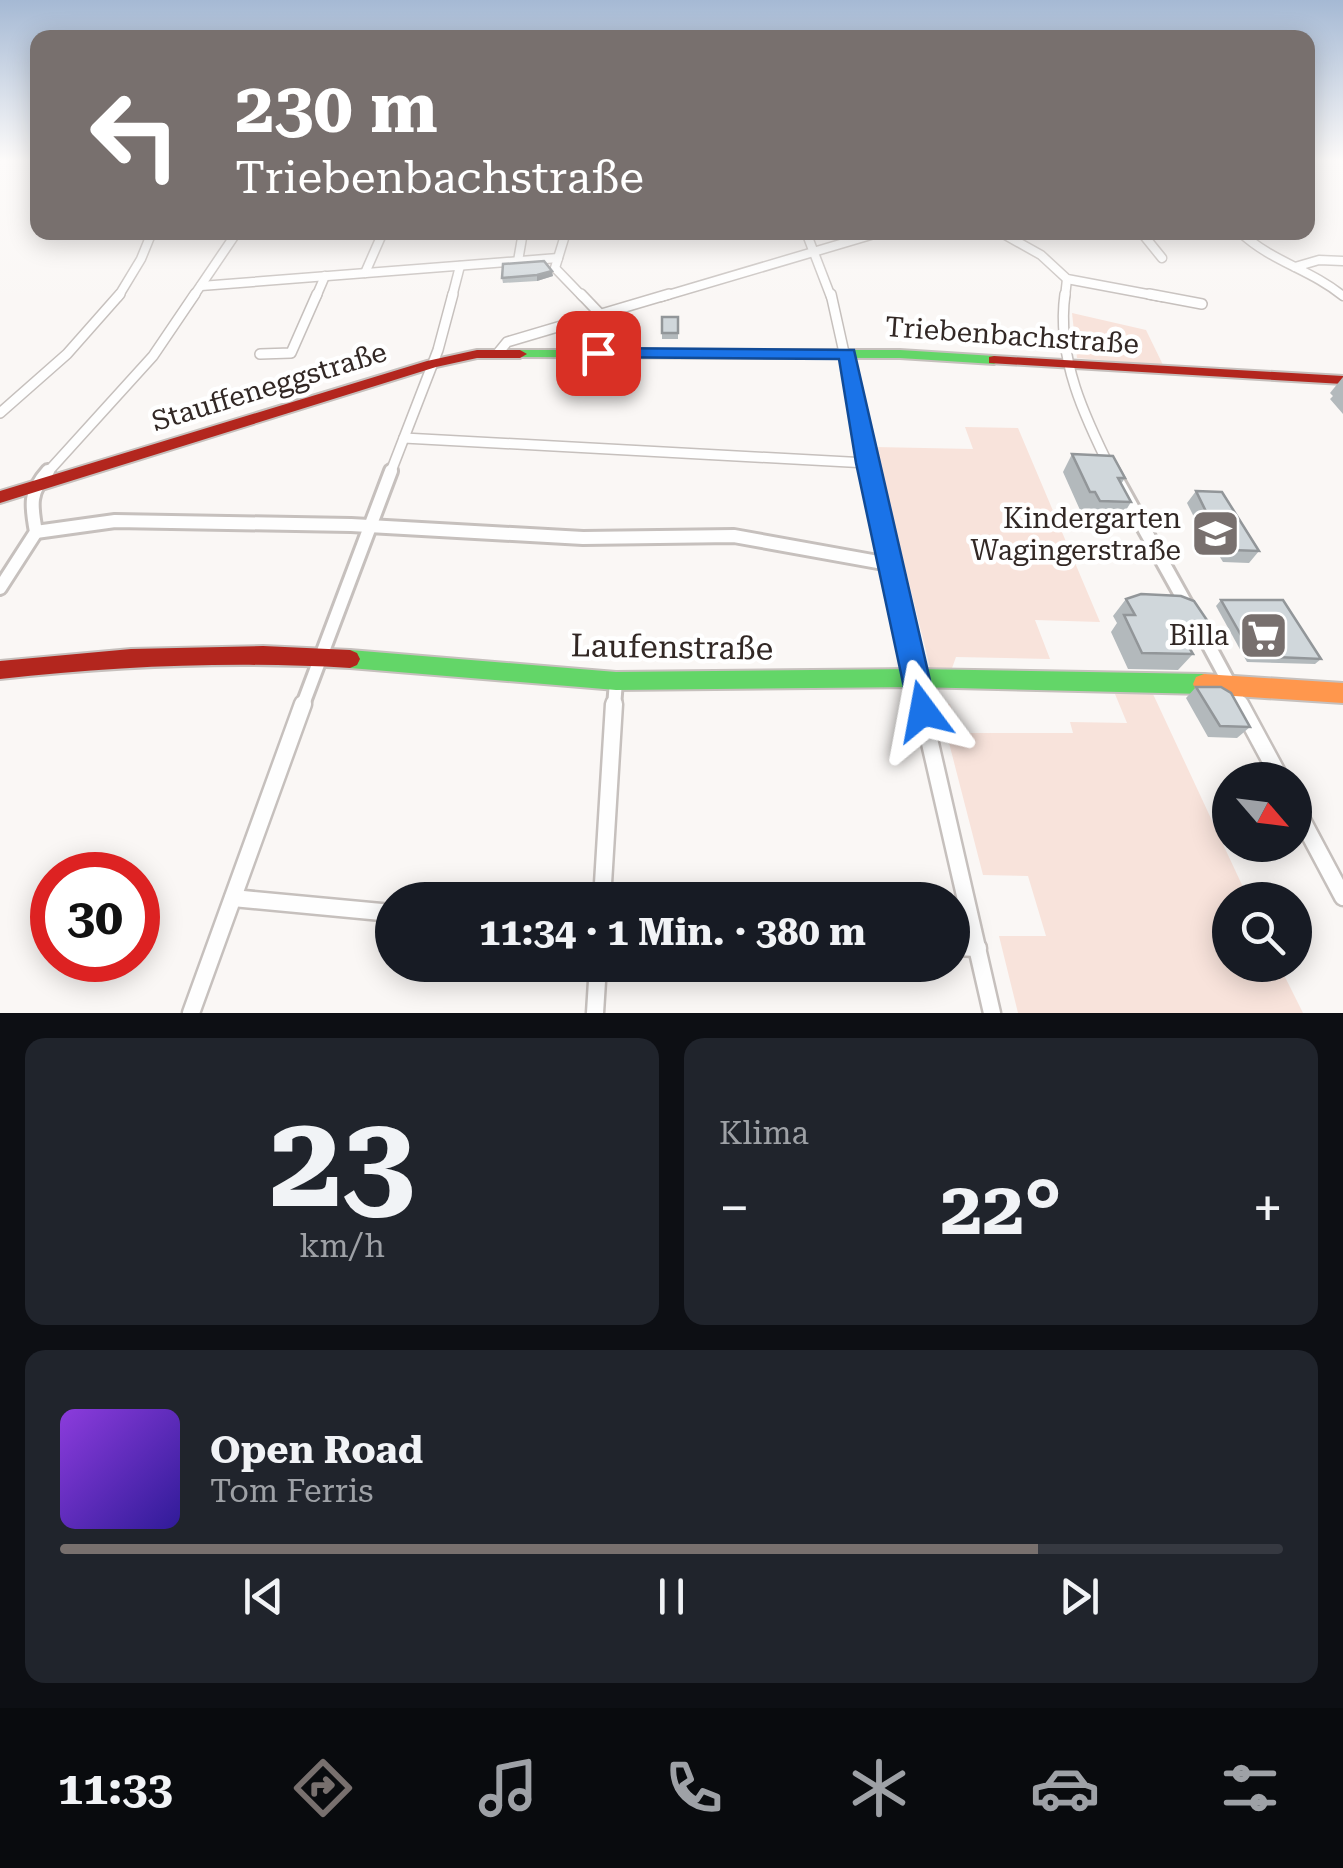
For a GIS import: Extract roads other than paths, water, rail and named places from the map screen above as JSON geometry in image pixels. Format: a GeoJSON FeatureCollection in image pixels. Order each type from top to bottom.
{"type":"FeatureCollection","features":[{"type":"Feature","properties":{"kind":"street"},"geometry":{"type":"LineString","coordinates":[[0,412],[91,329],[129,281],[148,240]]}},
{"type":"Feature","properties":{"kind":"street"},"geometry":{"type":"LineString","coordinates":[[0,588],[36,532],[31,502],[34,487],[151,359],[231,240]]}},
{"type":"Feature","properties":{"kind":"street"},"geometry":{"type":"LineString","coordinates":[[365,273],[379,240]]}},
{"type":"Feature","properties":{"kind":"street"},"geometry":{"type":"LineString","coordinates":[[518,262],[522,240]]}},
{"type":"Feature","properties":{"kind":"street"},"geometry":{"type":"LineString","coordinates":[[564,240],[555,268],[602,315]]}},
{"type":"Feature","properties":{"kind":"street"},"geometry":{"type":"LineString","coordinates":[[810,240],[847,354],[889,564],[992,1013]]}},
{"type":"Feature","properties":{"kind":"street","name":"Stauffeneggstraße"},"geometry":{"type":"LineString","coordinates":[[0,498],[432,364],[498,353],[507,342],[855,240]]}},
{"type":"Feature","properties":{"kind":"street"},"geometry":{"type":"LineString","coordinates":[[1014,240],[1042,256],[1067,279],[1202,304]]}},
{"type":"Feature","properties":{"kind":"street"},"geometry":{"type":"LineString","coordinates":[[1147,240],[1162,258]]}},
{"type":"Feature","properties":{"kind":"street"},"geometry":{"type":"LineString","coordinates":[[1248,240],[1262,253],[1322,280],[1343,296]]}},
{"type":"Feature","properties":{"kind":"street"},"geometry":{"type":"LineString","coordinates":[[201,286],[558,258]]}},
{"type":"Feature","properties":{"kind":"street"},"geometry":{"type":"LineString","coordinates":[[1295,267],[1319,260],[1343,261]]}},
{"type":"Feature","properties":{"kind":"street"},"geometry":{"type":"LineString","coordinates":[[191,1013],[369,526],[447,326],[460,266]]}},
{"type":"Feature","properties":{"kind":"street"},"geometry":{"type":"LineString","coordinates":[[260,354],[291,353],[325,276]]}},
{"type":"Feature","properties":{"kind":"street"},"geometry":{"type":"LineString","coordinates":[[1067,279],[1062,324],[1096,436],[1271,762]]}},
{"type":"Feature","properties":{"kind":"street"},"geometry":{"type":"LineString","coordinates":[[544,353],[540,340],[552,329]]}},
{"type":"Feature","properties":{"kind":"street","name":"Triebenbachstraße"},"geometry":{"type":"LineString","coordinates":[[498,353],[994,358],[1343,380]]}},
{"type":"Feature","properties":{"kind":"street"},"geometry":{"type":"LineString","coordinates":[[404,438],[867,463]]}},
{"type":"Feature","properties":{"kind":"street"},"geometry":{"type":"LineString","coordinates":[[36,532],[115,522],[369,526],[584,538],[734,536],[889,564]]}},
{"type":"Feature","properties":{"kind":"street","name":"Laufenstraße"},"geometry":{"type":"LineString","coordinates":[[0,670],[196,656],[320,658],[616,681],[915,678],[1230,685],[1343,693]]}},
{"type":"Feature","properties":{"kind":"street"},"geometry":{"type":"LineString","coordinates":[[603,882],[616,681]]}},
{"type":"Feature","properties":{"kind":"street"},"geometry":{"type":"LineString","coordinates":[[1312,839],[1343,897]]}},
{"type":"Feature","properties":{"kind":"street"},"geometry":{"type":"LineString","coordinates":[[233,898],[375,911]]}},
{"type":"Feature","properties":{"kind":"street"},"geometry":{"type":"LineString","coordinates":[[970,947],[978,948]]}},
{"type":"Feature","properties":{"kind":"street"},"geometry":{"type":"LineString","coordinates":[[596,1013],[597,982]]}},
{"type":"Feature","properties":{"kind":"place","name":"Kindergarten Wagingerstraße"},"geometry":{"type":"Point","coordinates":[1216,534]}},
{"type":"Feature","properties":{"kind":"place","name":"Billa"},"geometry":{"type":"Point","coordinates":[1264,635]}}]}
